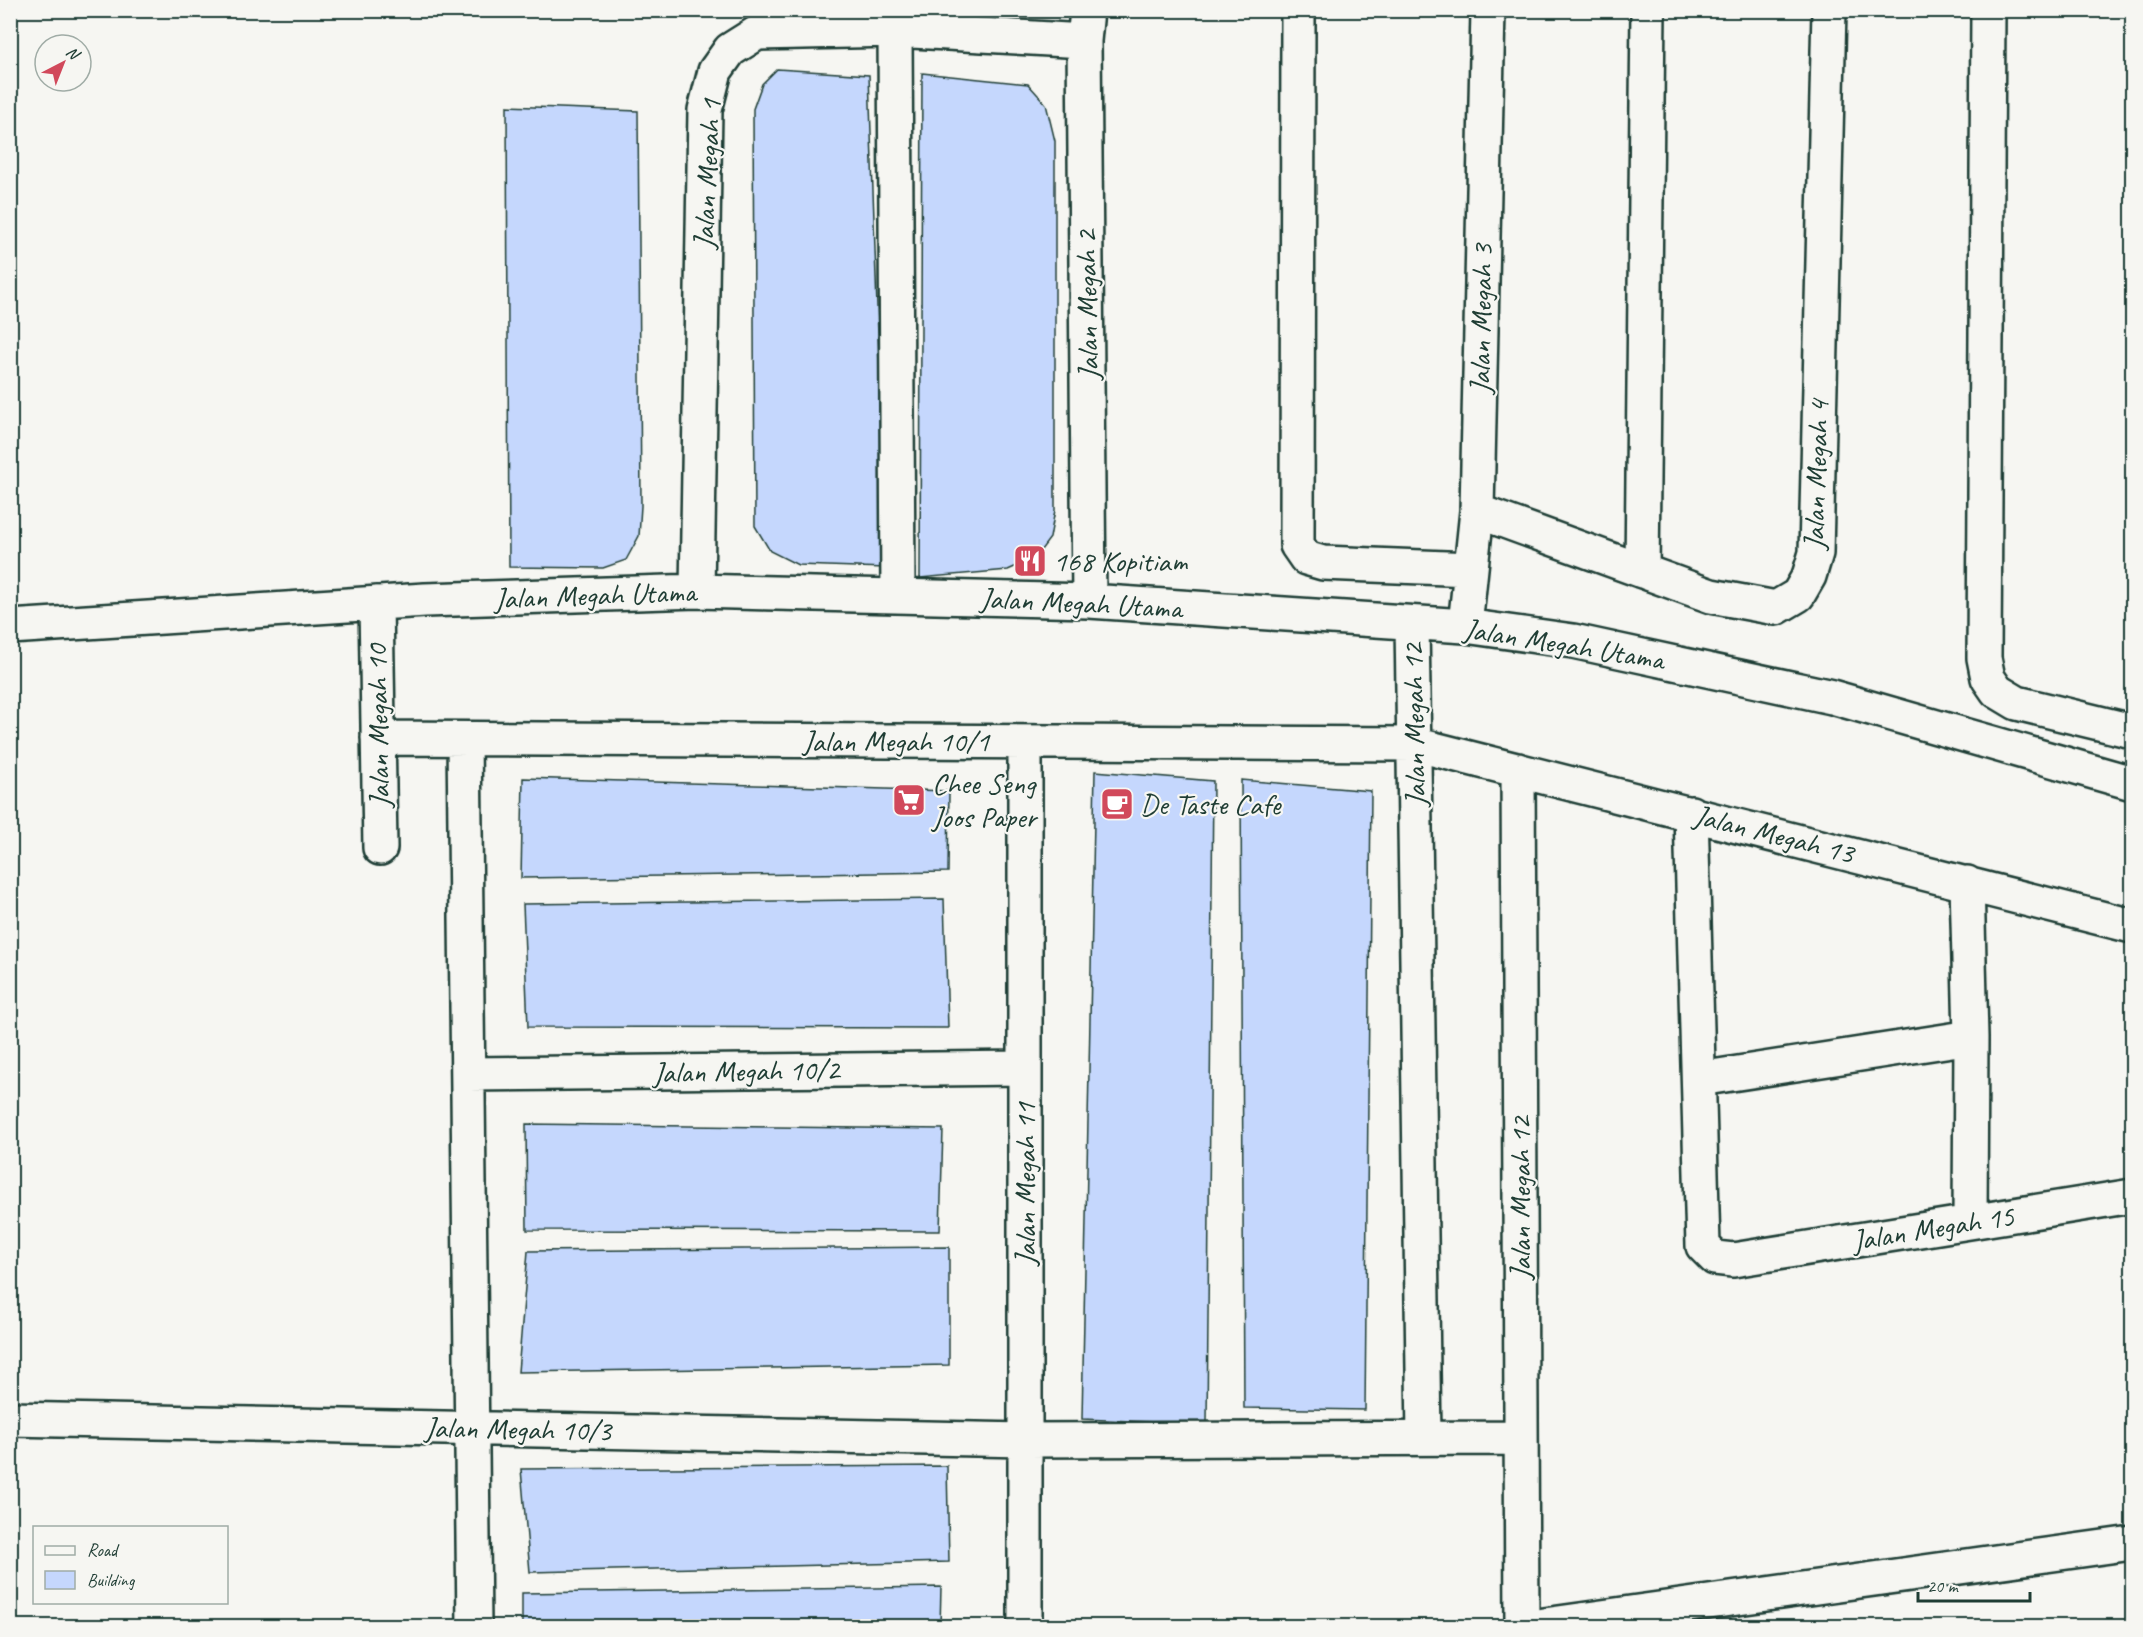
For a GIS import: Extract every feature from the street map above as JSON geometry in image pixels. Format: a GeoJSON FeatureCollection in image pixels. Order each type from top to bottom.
{"type":"FeatureCollection","features":[{"type":"Feature","properties":{"kind":"street"},"geometry":{"type":"LineString","coordinates":[[1298,10],[1297,545],[1306,558],[1323,563],[1471,569]]}},
{"type":"Feature","properties":{"kind":"street","name":"Jalan Megah 3"},"geometry":{"type":"LineString","coordinates":[[1465,626],[1477,511],[1488,10]]}},
{"type":"Feature","properties":{"kind":"street"},"geometry":{"type":"LineString","coordinates":[[1642,571],[1648,10]]}},
{"type":"Feature","properties":{"kind":"street","name":"Jalan Megah 4"},"geometry":{"type":"LineString","coordinates":[[1477,511],[1711,596],[1776,608],[1798,595],[1809,576],[1816,553],[1829,10]]}},
{"type":"Feature","properties":{"kind":"street"},"geometry":{"type":"LineString","coordinates":[[1988,10],[1984,646],[1988,678],[1997,691],[2017,703],[2133,731]]}},
{"type":"Feature","properties":{"kind":"street","name":"Jalan Megah 1"},"geometry":{"type":"LineString","coordinates":[[697,591],[705,110],[715,71],[730,50],[757,33],[1085,26]]}},
{"type":"Feature","properties":{"kind":"street","name":"Jalan Megah 2"},"geometry":{"type":"LineString","coordinates":[[1085,26],[1089,600]]}},
{"type":"Feature","properties":{"kind":"street"},"geometry":{"type":"LineString","coordinates":[[895,30],[898,596]]}},
{"type":"Feature","properties":{"kind":"street","name":"Jalan Megah Utama"},"geometry":{"type":"LineString","coordinates":[[10,627],[424,600],[697,591],[1089,600],[1465,626],[1573,641],[1832,697],[2133,783]]}},
{"type":"Feature","properties":{"kind":"street","name":"Jalan Megah 10"},"geometry":{"type":"LineString","coordinates":[[376,603],[380,848]]}},
{"type":"Feature","properties":{"kind":"street","name":"Jalan Megah 12"},"geometry":{"type":"LineString","coordinates":[[1412,623],[1424,1438]]}},
{"type":"Feature","properties":{"kind":"street","name":"Jalan Megah 10/1"},"geometry":{"type":"LineString","coordinates":[[378,738],[1414,744]]}},
{"type":"Feature","properties":{"kind":"street"},"geometry":{"type":"LineString","coordinates":[[464,739],[474,1626]]}},
{"type":"Feature","properties":{"kind":"street","name":"Jalan Megah 11"},"geometry":{"type":"LineString","coordinates":[[1025,742],[1025,1626]]}},
{"type":"Feature","properties":{"kind":"street","name":"Jalan Megah 13"},"geometry":{"type":"LineString","coordinates":[[1414,744],[2133,926]]}},
{"type":"Feature","properties":{"kind":"street","name":"Jalan Megah 12"},"geometry":{"type":"LineString","coordinates":[[1518,770],[1522,1626]]}},
{"type":"Feature","properties":{"kind":"street"},"geometry":{"type":"LineString","coordinates":[[1691,813],[1699,1079],[1971,1037]]}},
{"type":"Feature","properties":{"kind":"street"},"geometry":{"type":"LineString","coordinates":[[1967,883],[1971,1037],[1970,1221]]}},
{"type":"Feature","properties":{"kind":"street","name":"Jalan Megah 10/2"},"geometry":{"type":"LineString","coordinates":[[468,1074],[1025,1068]]}},
{"type":"Feature","properties":{"kind":"street","name":"Jalan Megah 15"},"geometry":{"type":"LineString","coordinates":[[1699,1079],[1703,1246],[1715,1258],[1733,1260],[2133,1196]]}},
{"type":"Feature","properties":{"kind":"street","name":"Jalan Megah 10/3"},"geometry":{"type":"LineString","coordinates":[[10,1419],[1025,1440],[1521,1438]]}},
{"type":"Feature","properties":{"kind":"street"},"geometry":{"type":"LineString","coordinates":[[1537,1626],[2133,1543]]}},
{"type":"Feature","properties":{"kind":"building"},"geometry":{"type":"Polygon","coordinates":[[[777,69],[869,75],[886,568],[798,565],[770,551],[755,526],[753,109],[762,84],[777,69]]]}},
{"type":"Feature","properties":{"kind":"building"},"geometry":{"type":"Polygon","coordinates":[[[922,73],[1028,84],[1046,104],[1055,141],[1055,510],[1050,538],[1035,558],[1008,570],[920,578],[922,73]]]}},
{"type":"Feature","properties":{"kind":"building"},"geometry":{"type":"Polygon","coordinates":[[[507,106],[638,111],[641,506],[639,536],[626,560],[603,568],[509,567],[507,106]]]}},
{"type":"Feature","properties":{"kind":"building"},"geometry":{"type":"Polygon","coordinates":[[[1095,771],[1213,781],[1207,1424],[1082,1419],[1095,771]]]}},
{"type":"Feature","properties":{"kind":"building"},"geometry":{"type":"Polygon","coordinates":[[[523,778],[949,791],[948,872],[521,878],[523,778]]]}},
{"type":"Feature","properties":{"kind":"building"},"geometry":{"type":"Polygon","coordinates":[[[1241,780],[1371,791],[1365,1410],[1244,1408],[1241,780]]]}},
{"type":"Feature","properties":{"kind":"building"},"geometry":{"type":"Polygon","coordinates":[[[944,899],[948,1028],[528,1027],[523,904],[944,899]]]}},
{"type":"Feature","properties":{"kind":"building"},"geometry":{"type":"Polygon","coordinates":[[[526,1124],[943,1129],[940,1231],[527,1230],[526,1124]]]}},
{"type":"Feature","properties":{"kind":"building"},"geometry":{"type":"Polygon","coordinates":[[[949,1247],[949,1365],[518,1372],[528,1251],[949,1247]]]}},
{"type":"Feature","properties":{"kind":"building"},"geometry":{"type":"Polygon","coordinates":[[[947,1466],[949,1562],[530,1572],[521,1469],[947,1466]]]}},
{"type":"Feature","properties":{"kind":"building"},"geometry":{"type":"Polygon","coordinates":[[[941,1587],[940,1626],[522,1626],[522,1593],[941,1587]]]}},
{"type":"Feature","properties":{"kind":"place","name":"168 Kopitiam"},"geometry":{"type":"Point","coordinates":[1030,561]}},
{"type":"Feature","properties":{"kind":"place","name":"Chee Seng Joos Paper"},"geometry":{"type":"Point","coordinates":[909,800]}},
{"type":"Feature","properties":{"kind":"place","name":"De Taste Cafe"},"geometry":{"type":"Point","coordinates":[1117,804]}}]}
